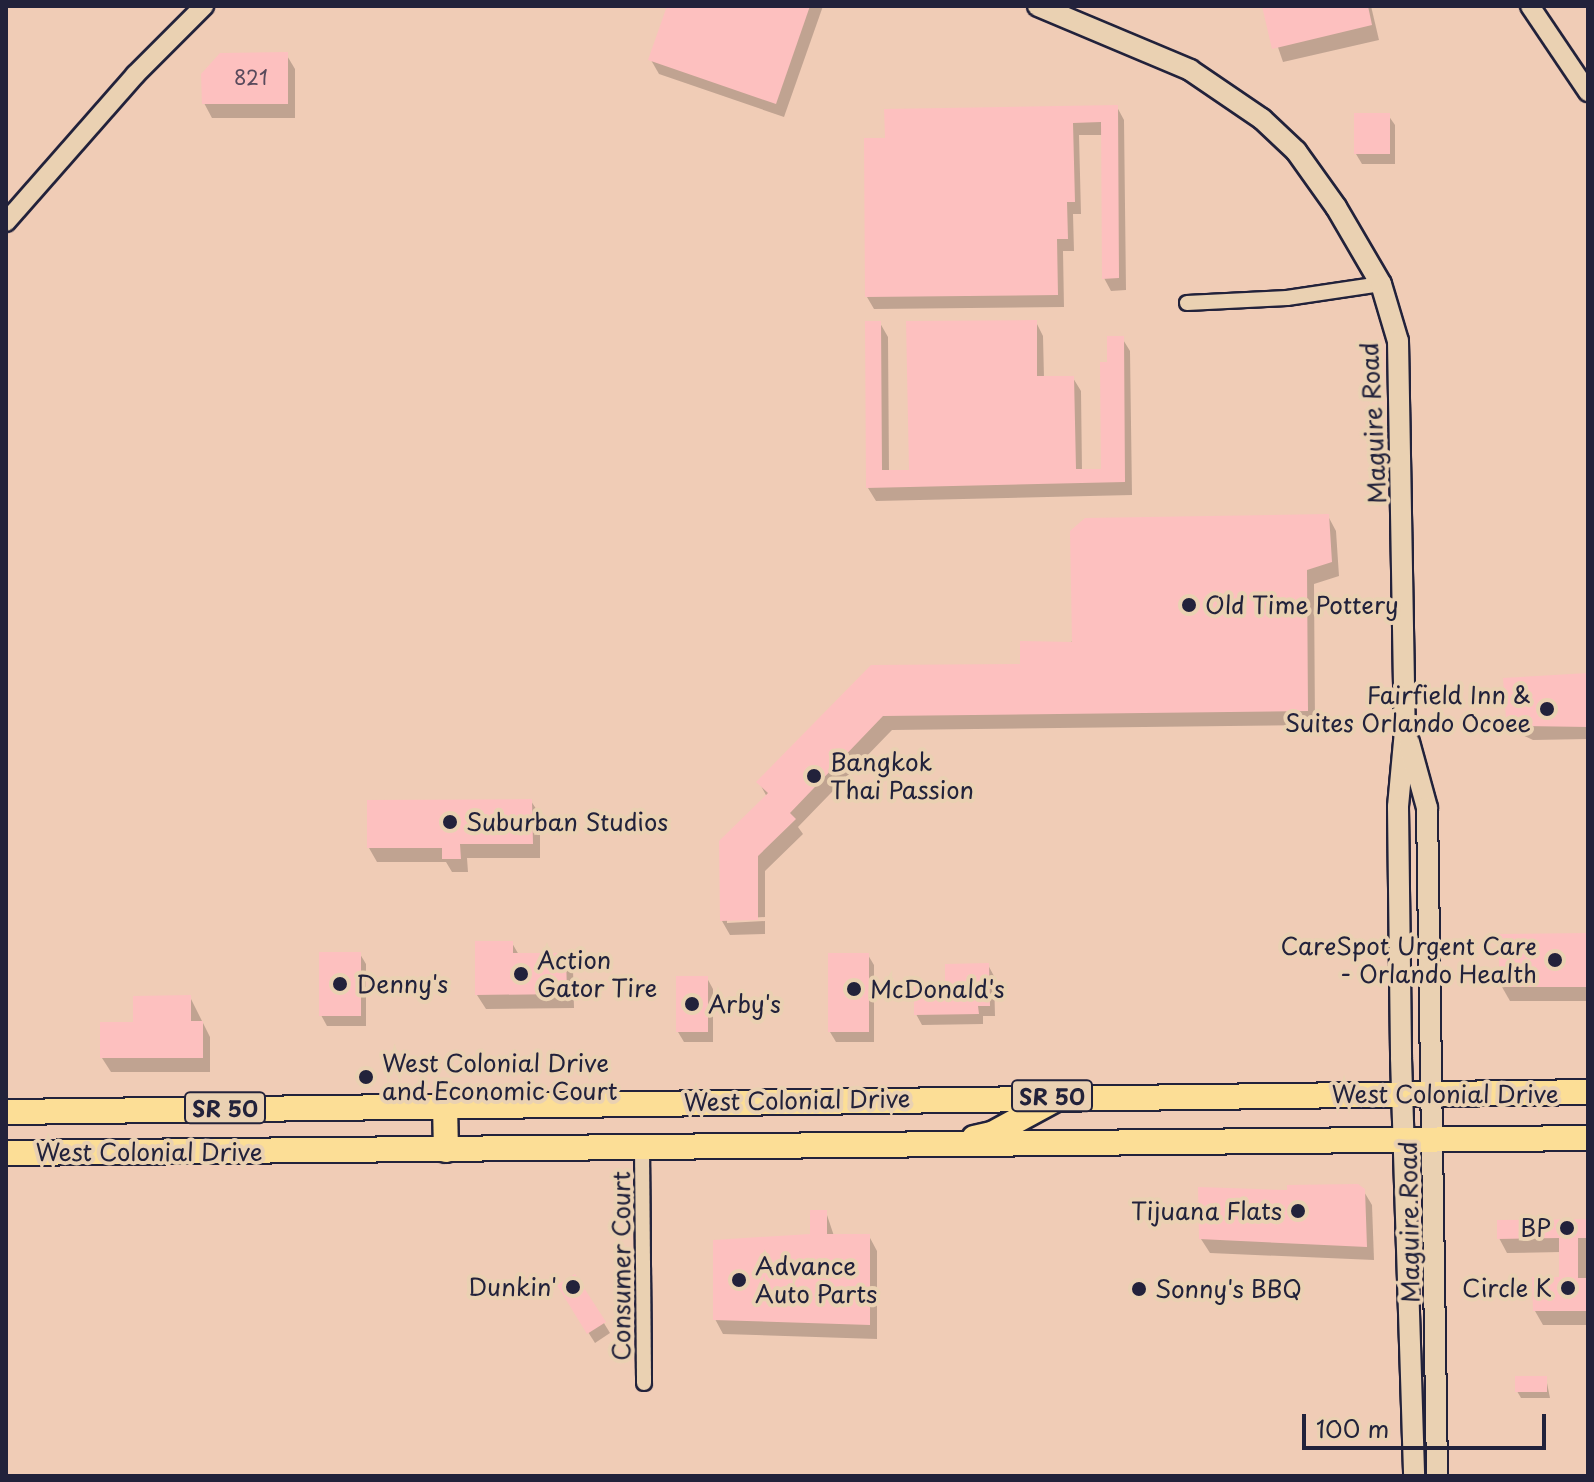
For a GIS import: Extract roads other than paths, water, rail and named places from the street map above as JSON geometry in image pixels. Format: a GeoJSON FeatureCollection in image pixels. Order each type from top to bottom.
{"type":"FeatureCollection","features":[{"type":"Feature","properties":{"kind":"highway","name":"West Colonial Drive"},"geometry":{"type":"LineString","coordinates":[[6,1112],[1062,1096],[1588,1092]]}},
{"type":"Feature","properties":{"kind":"highway"},"geometry":{"type":"LineString","coordinates":[[933,1146],[992,1134],[1062,1096]]}},
{"type":"Feature","properties":{"kind":"highway"},"geometry":{"type":"LineString","coordinates":[[445,1104],[446,1150]]}},
{"type":"Feature","properties":{"kind":"highway","name":"West Colonial Drive"},"geometry":{"type":"LineString","coordinates":[[6,1153],[1588,1138]]}},
{"type":"Feature","properties":{"kind":"main road","name":"Maguire Road"},"geometry":{"type":"LineString","coordinates":[[1038,6],[1190,70],[1262,119],[1296,151],[1328,195],[1381,284],[1398,341],[1405,731],[1398,807],[1414,1476]]}},
{"type":"Feature","properties":{"kind":"main road","name":"Maguire Road"},"geometry":{"type":"LineString","coordinates":[[1405,731],[1427,808],[1437,1476]]}},
{"type":"Feature","properties":{"kind":"street"},"geometry":{"type":"LineString","coordinates":[[6,222],[135,75],[204,6]]}},
{"type":"Feature","properties":{"kind":"street"},"geometry":{"type":"LineString","coordinates":[[1530,6],[1588,92]]}},
{"type":"Feature","properties":{"kind":"street"},"geometry":{"type":"LineString","coordinates":[[1187,303],[1287,298],[1381,284]]}},
{"type":"Feature","properties":{"kind":"street","name":"Consumer Court"},"geometry":{"type":"LineString","coordinates":[[642,1149],[644,1383]]}},
{"type":"Feature","properties":{"kind":"place","name":"Old Time Pottery"},"geometry":{"type":"Point","coordinates":[1189,605]}},
{"type":"Feature","properties":{"kind":"place","name":"Fairfield Inn & Suites Orlando Ocoee"},"geometry":{"type":"Point","coordinates":[1547,709]}},
{"type":"Feature","properties":{"kind":"place","name":"Bangkok Thai Passion"},"geometry":{"type":"Point","coordinates":[814,776]}},
{"type":"Feature","properties":{"kind":"place","name":"Suburban Studios"},"geometry":{"type":"Point","coordinates":[450,822]}},
{"type":"Feature","properties":{"kind":"place","name":"CareSpot Urgent Care - Orlando Health"},"geometry":{"type":"Point","coordinates":[1555,960]}},
{"type":"Feature","properties":{"kind":"place","name":"Action Gator Tire"},"geometry":{"type":"Point","coordinates":[521,974]}},
{"type":"Feature","properties":{"kind":"place","name":"Denny's"},"geometry":{"type":"Point","coordinates":[340,984]}},
{"type":"Feature","properties":{"kind":"place","name":"McDonald's"},"geometry":{"type":"Point","coordinates":[854,989]}},
{"type":"Feature","properties":{"kind":"place","name":"Arby's"},"geometry":{"type":"Point","coordinates":[692,1004]}},
{"type":"Feature","properties":{"kind":"place","name":"West Colonial Drive and Economic Court"},"geometry":{"type":"Point","coordinates":[366,1077]}},
{"type":"Feature","properties":{"kind":"place","name":"Tijuana Flats"},"geometry":{"type":"Point","coordinates":[1298,1211]}},
{"type":"Feature","properties":{"kind":"place","name":"BP"},"geometry":{"type":"Point","coordinates":[1567,1228]}},
{"type":"Feature","properties":{"kind":"place","name":"Advance Auto Parts"},"geometry":{"type":"Point","coordinates":[739,1280]}},
{"type":"Feature","properties":{"kind":"place","name":"Dunkin'"},"geometry":{"type":"Point","coordinates":[573,1287]}},
{"type":"Feature","properties":{"kind":"place","name":"Circle K"},"geometry":{"type":"Point","coordinates":[1568,1288]}},
{"type":"Feature","properties":{"kind":"place","name":"Sonny's BBQ"},"geometry":{"type":"Point","coordinates":[1139,1289]}}]}
